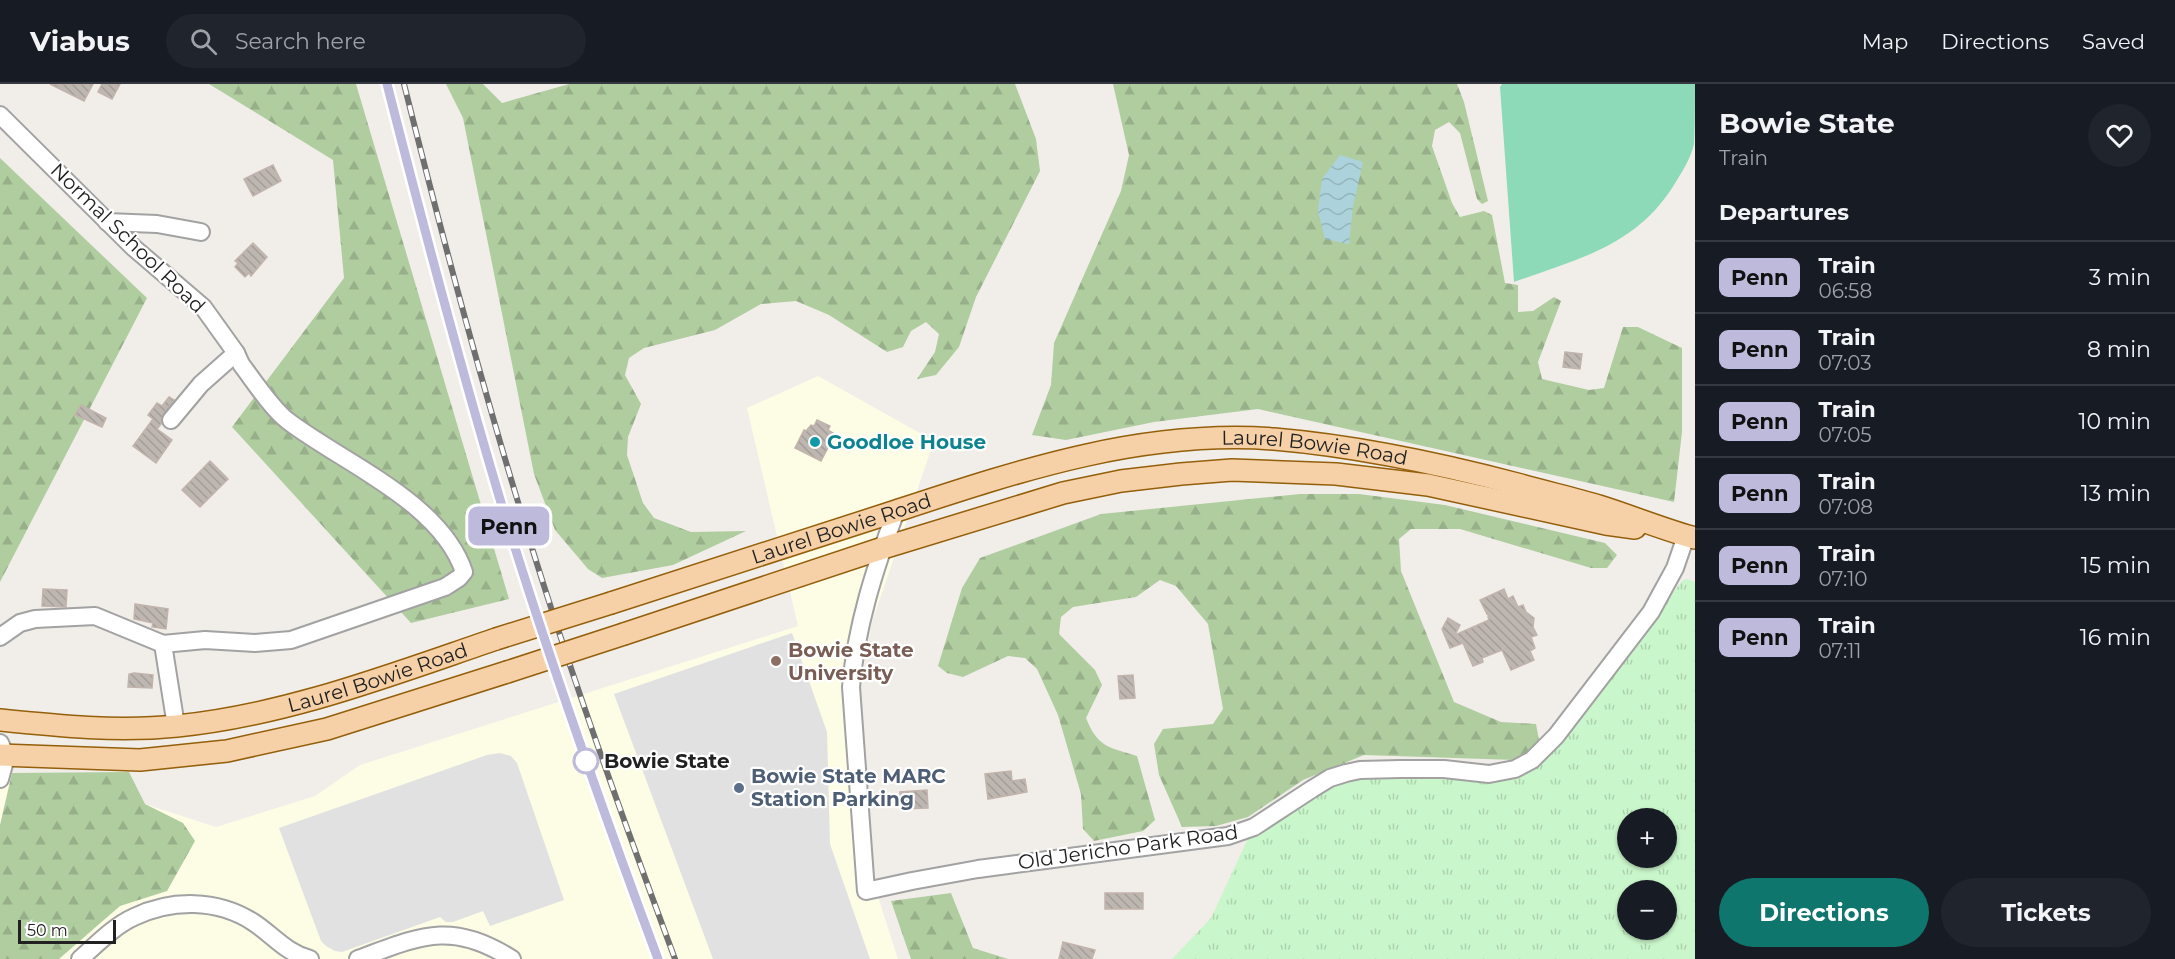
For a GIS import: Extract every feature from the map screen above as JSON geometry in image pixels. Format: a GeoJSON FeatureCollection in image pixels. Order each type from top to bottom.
{"type":"FeatureCollection","features":[{"type":"Feature","properties":{"kind":"main road","name":"Laurel Bowie Road"},"geometry":{"type":"LineString","coordinates":[[0,720],[73,728],[176,726],[268,710],[330,694],[969,486],[1091,453],[1150,443],[1271,439],[1350,447],[1461,469],[1598,506],[1690,537]]}},
{"type":"Feature","properties":{"kind":"main road","name":"Laurel Bowie Road"},"geometry":{"type":"LineString","coordinates":[[2,752],[140,760],[227,751],[327,729],[883,548],[1063,493],[1121,481],[1232,470],[1336,474],[1428,485],[1606,524],[1690,537]]}},
{"type":"Feature","properties":{"kind":"street","name":"Normal School Road"},"geometry":{"type":"LineString","coordinates":[[0,115],[134,248],[203,306],[252,379],[286,419],[410,503],[452,546],[464,572],[445,587],[291,640],[255,643],[205,640],[163,644],[95,616],[34,619],[20,623],[0,637]]}},
{"type":"Feature","properties":{"kind":"street"},"geometry":{"type":"LineString","coordinates":[[107,222],[157,224],[201,232]]}},
{"type":"Feature","properties":{"kind":"street"},"geometry":{"type":"LineString","coordinates":[[171,420],[201,384],[236,353]]}},
{"type":"Feature","properties":{"kind":"street"},"geometry":{"type":"LineString","coordinates":[[883,548],[896,511]]}},
{"type":"Feature","properties":{"kind":"street","name":"Old Jericho Park Road"},"geometry":{"type":"LineString","coordinates":[[883,548],[855,644],[851,687],[866,891],[988,868],[1228,836],[1243,832],[1269,819],[1330,778],[1360,770],[1444,769],[1483,774],[1515,769],[1532,760],[1556,736],[1651,612],[1690,537]]}},
{"type":"Feature","properties":{"kind":"street"},"geometry":{"type":"LineString","coordinates":[[163,644],[176,726]]}},
{"type":"Feature","properties":{"kind":"street"},"geometry":{"type":"LineString","coordinates":[[0,779],[2,752]]}},
{"type":"Feature","properties":{"kind":"street"},"geometry":{"type":"LineString","coordinates":[[80,959],[113,930],[135,916],[176,904],[198,903],[232,911],[260,926],[287,950],[310,959]]}},
{"type":"Feature","properties":{"kind":"street"},"geometry":{"type":"LineString","coordinates":[[358,959],[423,937],[444,935],[470,937],[484,942],[512,959]]}},
{"type":"Feature","properties":{"kind":"shaded area","name":"Bowie State University"},"geometry":{"type":"Polygon","coordinates":[[[818,376],[934,441],[872,622],[858,697],[871,875],[898,959],[0,959],[0,771],[35,777],[145,804],[216,827],[315,796],[360,765],[798,626],[747,408],[818,376]]]}},
{"type":"Feature","properties":{"kind":"shaded area","name":"Bowie State MARC Station Parking"},"geometry":{"type":"Polygon","coordinates":[[[792,633],[827,732],[830,844],[870,959],[713,959],[614,694],[792,633]]]}},
{"type":"Feature","properties":{"kind":"shaded area"},"geometry":{"type":"Polygon","coordinates":[[[500,753],[511,756],[517,763],[564,900],[490,926],[483,911],[453,922],[446,922],[440,917],[342,952],[326,946],[321,941],[279,828],[487,755],[500,753]]]}},
{"type":"Feature","properties":{"kind":"green space"},"geometry":{"type":"Polygon","coordinates":[[[209,84],[356,84],[509,599],[411,623],[232,427],[344,278],[333,160],[209,84]]]}},
{"type":"Feature","properties":{"kind":"green space"},"geometry":{"type":"Polygon","coordinates":[[[446,84],[483,84],[502,103],[569,84],[1015,84],[1036,139],[1040,171],[976,297],[959,347],[936,375],[917,379],[935,352],[939,334],[926,322],[911,331],[903,347],[887,352],[829,315],[796,301],[761,304],[715,330],[644,348],[629,358],[625,375],[641,404],[628,437],[627,455],[643,503],[654,518],[691,532],[746,531],[673,565],[602,578],[588,569],[555,530],[534,474],[463,118],[446,84]]]}},
{"type":"Feature","properties":{"kind":"green space"},"geometry":{"type":"Polygon","coordinates":[[[1113,84],[1457,84],[1464,102],[1488,201],[1482,204],[1477,199],[1460,133],[1449,122],[1435,130],[1432,146],[1452,203],[1460,217],[1484,211],[1492,215],[1505,283],[1518,285],[1518,312],[1533,311],[1554,297],[1561,301],[1538,362],[1542,379],[1589,390],[1604,388],[1623,327],[1638,327],[1682,348],[1682,432],[1674,502],[1258,409],[1154,422],[1066,440],[1032,435],[1051,385],[1054,343],[1121,191],[1129,155],[1113,84]]]}},
{"type":"Feature","properties":{"kind":"green space"},"geometry":{"type":"Polygon","coordinates":[[[1502,84],[1695,84],[1694,144],[1691,154],[1674,185],[1659,206],[1642,223],[1604,248],[1514,282],[1500,87],[1502,84]]]}},
{"type":"Feature","properties":{"kind":"green space"},"geometry":{"type":"Polygon","coordinates":[[[0,158],[147,298],[0,582],[0,158]]]}},
{"type":"Feature","properties":{"kind":"green space"},"geometry":{"type":"Polygon","coordinates":[[[1300,494],[1359,494],[1445,505],[1605,543],[1617,555],[1607,568],[1591,568],[1460,529],[1411,529],[1399,539],[1401,571],[1454,702],[1501,722],[1536,724],[1539,740],[1529,754],[1515,760],[1364,755],[1303,780],[1248,817],[1216,826],[1182,827],[1159,775],[1154,744],[1163,729],[1213,724],[1223,709],[1208,624],[1176,586],[1160,580],[1136,597],[1073,607],[1061,617],[1059,634],[1095,670],[1102,685],[1086,718],[1090,728],[1106,745],[1137,756],[1155,820],[1143,831],[1094,841],[1083,829],[1081,794],[1058,715],[1037,669],[1025,658],[1008,656],[963,677],[947,673],[938,666],[962,588],[980,558],[1101,514],[1300,494]]]}},
{"type":"Feature","properties":{"kind":"green space"},"geometry":{"type":"Polygon","coordinates":[[[1683,580],[1695,582],[1695,959],[1172,959],[1211,918],[1251,832],[1360,769],[1503,777],[1597,687],[1683,580]]]}},
{"type":"Feature","properties":{"kind":"green space"},"geometry":{"type":"Polygon","coordinates":[[[129,772],[145,804],[183,823],[195,841],[167,891],[120,906],[59,959],[0,959],[0,825],[12,773],[129,772]]]}},
{"type":"Feature","properties":{"kind":"green space"},"geometry":{"type":"Polygon","coordinates":[[[951,893],[973,948],[1008,959],[911,959],[891,901],[951,893]]]}},
{"type":"Feature","properties":{"kind":"water"},"geometry":{"type":"Polygon","coordinates":[[[1340,155],[1363,162],[1353,206],[1349,244],[1325,239],[1318,211],[1322,179],[1340,155]]]}},
{"type":"Feature","properties":{"kind":"building"},"geometry":{"type":"Polygon","coordinates":[[[50,84],[93,84],[84,101],[50,84]]]}},
{"type":"Feature","properties":{"kind":"building"},"geometry":{"type":"Polygon","coordinates":[[[102,84],[120,84],[112,99],[98,92],[102,84]]]}},
{"type":"Feature","properties":{"kind":"building"},"geometry":{"type":"Polygon","coordinates":[[[273,165],[281,181],[253,196],[244,179],[273,165]]]}},
{"type":"Feature","properties":{"kind":"building"},"geometry":{"type":"Polygon","coordinates":[[[253,243],[267,257],[251,276],[249,273],[245,277],[235,267],[238,263],[235,261],[253,243]]]}},
{"type":"Feature","properties":{"kind":"building"},"geometry":{"type":"Polygon","coordinates":[[[1565,352],[1582,354],[1580,369],[1563,367],[1565,352]]]}},
{"type":"Feature","properties":{"kind":"building"},"geometry":{"type":"Polygon","coordinates":[[[169,397],[174,400],[163,414],[161,424],[157,429],[172,440],[156,463],[133,446],[153,419],[148,415],[157,403],[162,406],[169,397]]]}},
{"type":"Feature","properties":{"kind":"building"},"geometry":{"type":"Polygon","coordinates":[[[81,405],[106,418],[102,427],[75,415],[81,405]]]}},
{"type":"Feature","properties":{"kind":"building","name":"Goodloe House"},"geometry":{"type":"Polygon","coordinates":[[[817,420],[830,426],[828,430],[834,436],[821,461],[795,448],[804,430],[806,431],[811,425],[814,426],[817,420]]]}},
{"type":"Feature","properties":{"kind":"building"},"geometry":{"type":"Polygon","coordinates":[[[210,461],[228,479],[200,507],[182,490],[210,461]]]}},
{"type":"Feature","properties":{"kind":"building"},"geometry":{"type":"Polygon","coordinates":[[[43,589],[67,590],[66,607],[42,606],[43,589]]]}},
{"type":"Feature","properties":{"kind":"building"},"geometry":{"type":"Polygon","coordinates":[[[1504,589],[1508,599],[1513,596],[1518,607],[1523,605],[1526,612],[1534,618],[1533,627],[1537,635],[1531,637],[1535,648],[1530,651],[1534,660],[1511,670],[1502,650],[1482,658],[1483,662],[1473,666],[1463,643],[1450,648],[1442,629],[1448,618],[1460,625],[1455,635],[1489,620],[1480,600],[1504,589]]]}},
{"type":"Feature","properties":{"kind":"building"},"geometry":{"type":"Polygon","coordinates":[[[135,604],[168,609],[166,629],[152,627],[153,623],[134,619],[135,604]]]}},
{"type":"Feature","properties":{"kind":"building"},"geometry":{"type":"Polygon","coordinates":[[[129,674],[153,675],[152,688],[128,687],[129,674]]]}},
{"type":"Feature","properties":{"kind":"building"},"geometry":{"type":"Polygon","coordinates":[[[1133,675],[1135,698],[1120,699],[1118,676],[1133,675]]]}},
{"type":"Feature","properties":{"kind":"building"},"geometry":{"type":"Polygon","coordinates":[[[1011,771],[1012,781],[1025,779],[1027,792],[988,799],[985,774],[1011,771]]]}},
{"type":"Feature","properties":{"kind":"building"},"geometry":{"type":"Polygon","coordinates":[[[927,790],[928,808],[901,809],[900,792],[927,790]]]}},
{"type":"Feature","properties":{"kind":"building"},"geometry":{"type":"Polygon","coordinates":[[[1105,893],[1143,893],[1143,909],[1105,909],[1105,893]]]}},
{"type":"Feature","properties":{"kind":"building"},"geometry":{"type":"Polygon","coordinates":[[[1063,942],[1095,950],[1092,959],[1059,959],[1063,942]]]}},
{"type":"Feature","properties":{"kind":"railway"},"geometry":{"type":"LineString","coordinates":[[387,84],[442,296],[502,506],[577,734],[658,959]]}},
{"type":"Feature","properties":{"kind":"railway"},"geometry":{"type":"LineString","coordinates":[[404,84],[473,346],[536,560],[593,732],[675,959]]}},
{"type":"Feature","properties":{"kind":"train","name":"Penn"},"geometry":{"type":"LineString","coordinates":[[387,84],[460,363],[503,507],[568,709],[658,959]]}},
{"type":"Feature","properties":{"kind":"place","name":"Goodloe House"},"geometry":{"type":"Point","coordinates":[815,442]}},
{"type":"Feature","properties":{"kind":"place","name":"Bowie State University"},"geometry":{"type":"Point","coordinates":[776,661]}},
{"type":"Feature","properties":{"kind":"place","name":"Bowie State"},"geometry":{"type":"Point","coordinates":[586,761]}},
{"type":"Feature","properties":{"kind":"place","name":"Bowie State MARC Station Parking"},"geometry":{"type":"Point","coordinates":[739,788]}}]}
